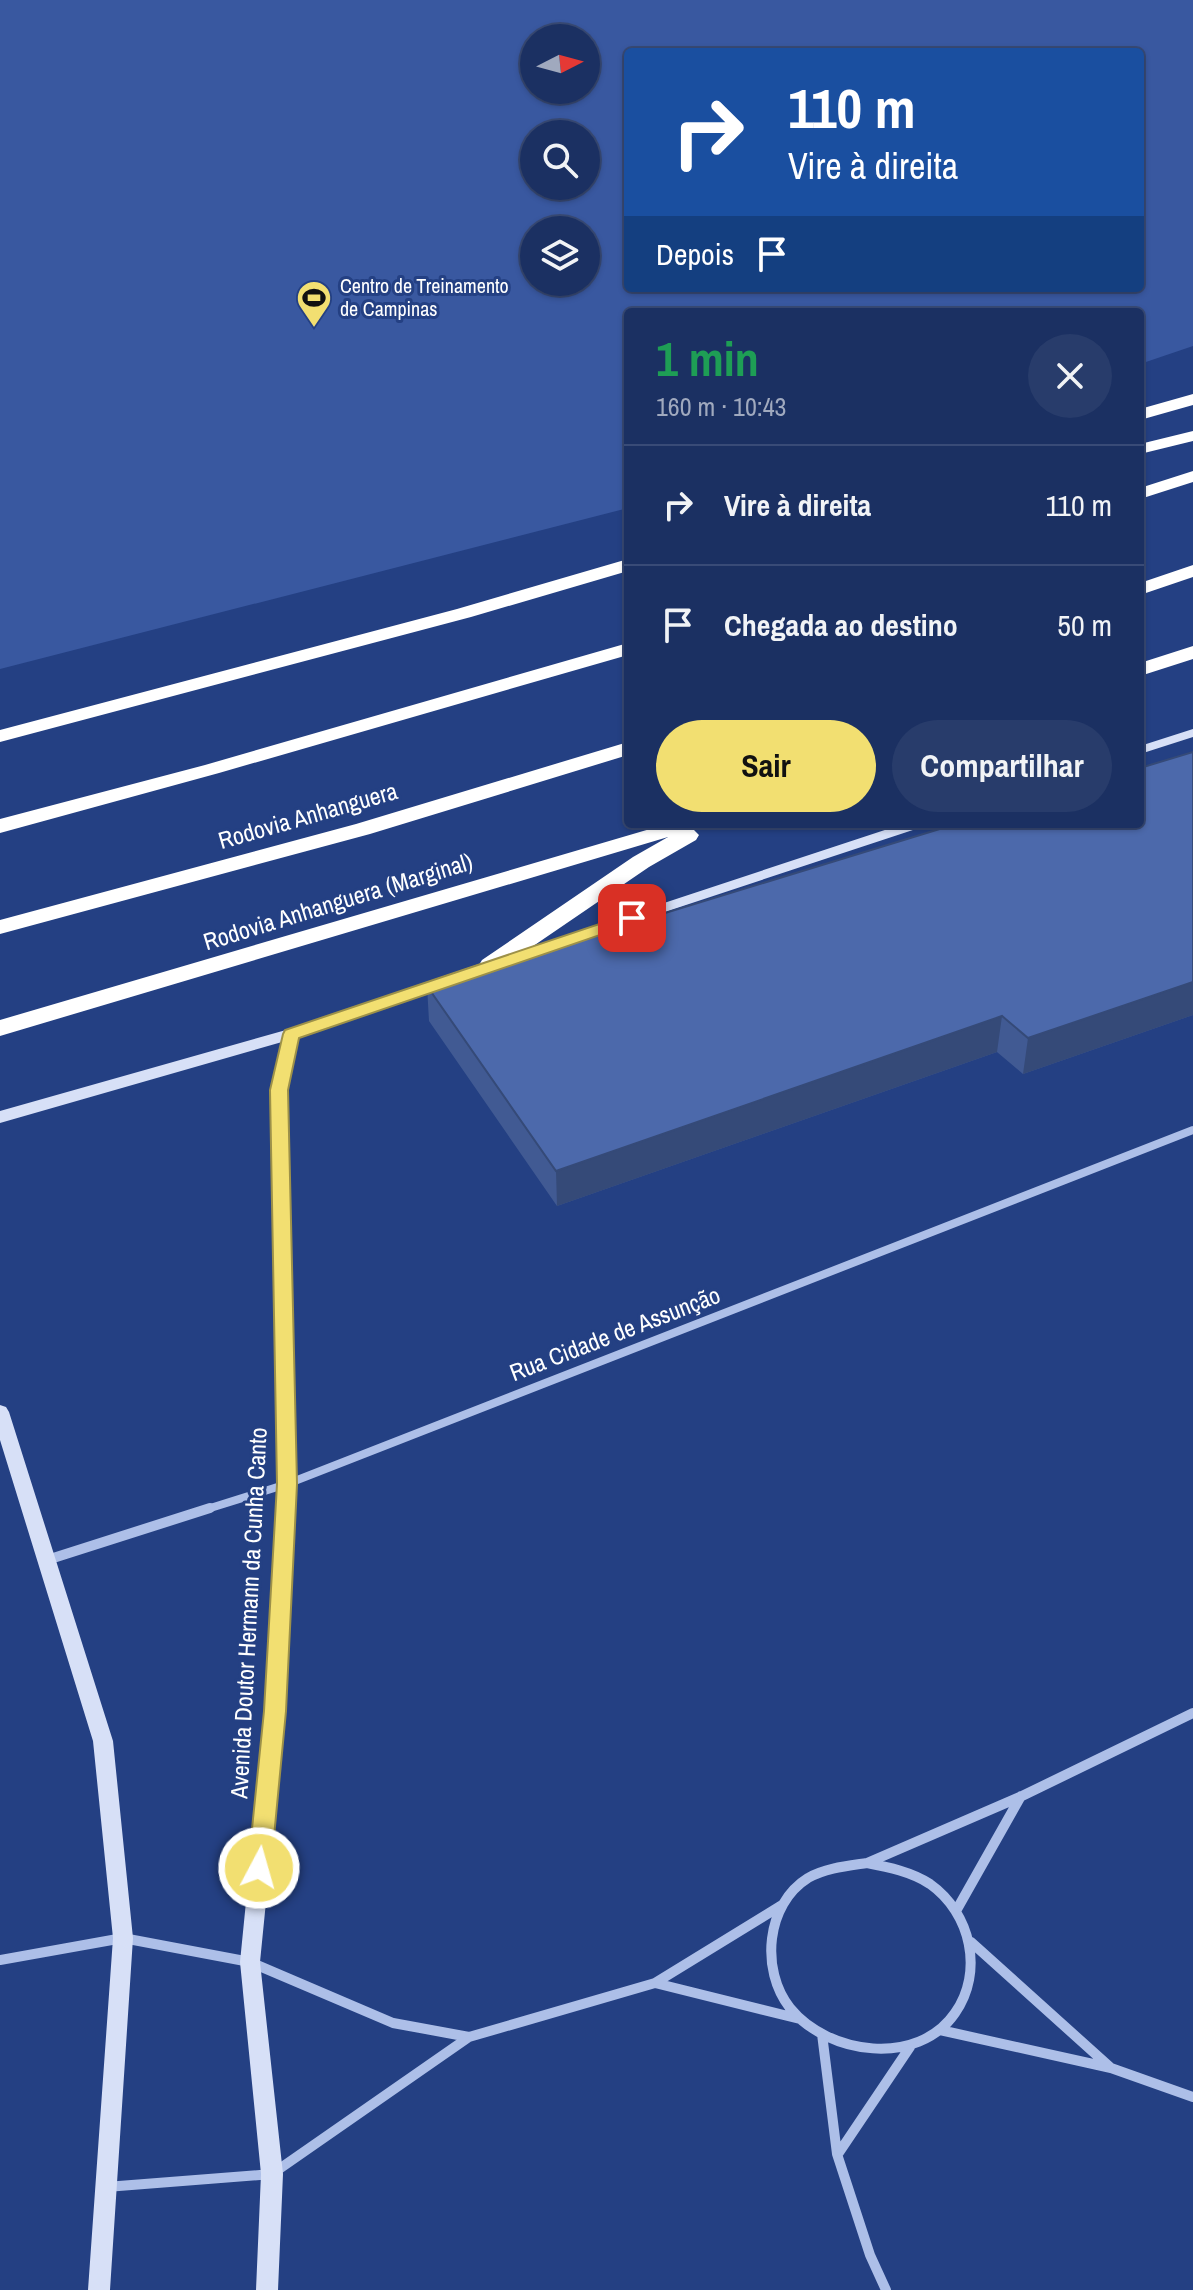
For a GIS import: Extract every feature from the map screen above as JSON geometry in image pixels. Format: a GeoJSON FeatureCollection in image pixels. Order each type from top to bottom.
{"type":"FeatureCollection","features":[{"type":"Feature","properties":{"kind":"highway"},"geometry":{"type":"LineString","coordinates":[[1144,414],[1193,399]]}},
{"type":"Feature","properties":{"kind":"highway"},"geometry":{"type":"LineString","coordinates":[[1144,448],[1193,436]]}},
{"type":"Feature","properties":{"kind":"highway"},"geometry":{"type":"LineString","coordinates":[[1144,493],[1193,476]]}},
{"type":"Feature","properties":{"kind":"highway"},"geometry":{"type":"LineString","coordinates":[[464,613],[624,566]]}},
{"type":"Feature","properties":{"kind":"highway"},"geometry":{"type":"LineString","coordinates":[[1144,588],[1193,571]]}},
{"type":"Feature","properties":{"kind":"highway"},"geometry":{"type":"LineString","coordinates":[[0,736],[464,613],[624,574]]}},
{"type":"Feature","properties":{"kind":"highway"},"geometry":{"type":"LineString","coordinates":[[0,826],[212,769],[624,650]]}},
{"type":"Feature","properties":{"kind":"highway"},"geometry":{"type":"LineString","coordinates":[[1144,669],[1193,652]]}},
{"type":"Feature","properties":{"kind":"highway","name":"Rodovia Anhanguera"},"geometry":{"type":"LineString","coordinates":[[0,927],[363,829],[624,749]]}},
{"type":"Feature","properties":{"kind":"highway","name":"Rodovia Anhanguera (Marginal)"},"geometry":{"type":"LineString","coordinates":[[0,1028],[676,828]]}},
{"type":"Feature","properties":{"kind":"highway"},"geometry":{"type":"LineString","coordinates":[[490,965],[641,862],[699,828]]}},
{"type":"Feature","properties":{"kind":"street"},"geometry":{"type":"LineString","coordinates":[[1144,749],[1193,733]]}},
{"type":"Feature","properties":{"kind":"street"},"geometry":{"type":"LineString","coordinates":[[0,1117],[291,1034],[905,828]]}},
{"type":"Feature","properties":{"kind":"street","name":"Avenida Doutor Hermann da Cunha Canto"},"geometry":{"type":"LineString","coordinates":[[267,2290],[272,2174],[250,1962],[275,1711],[287,1484],[279,1090],[291,1034]]}},
{"type":"Feature","properties":{"kind":"street","name":"Rua Cidade de Assunção"},"geometry":{"type":"LineString","coordinates":[[47,1560],[287,1484],[1193,1130]]}},
{"type":"Feature","properties":{"kind":"street"},"geometry":{"type":"LineString","coordinates":[[0,1412],[103,1741],[123,1938],[99,2290]]}},
{"type":"Feature","properties":{"kind":"street"},"geometry":{"type":"LineString","coordinates":[[105,2187],[272,2174],[469,2037],[655,1983],[782,1905],[804,1881],[833,1867],[867,1863],[1022,1796],[1193,1713]]}},
{"type":"Feature","properties":{"kind":"street"},"geometry":{"type":"LineString","coordinates":[[956,1911],[1022,1796]]}},
{"type":"Feature","properties":{"kind":"street"},"geometry":{"type":"LineString","coordinates":[[867,1863],[902,1870],[932,1886],[956,1911],[971,1942],[1111,2068]]}},
{"type":"Feature","properties":{"kind":"street"},"geometry":{"type":"LineString","coordinates":[[782,1905],[771,1933],[770,1963],[780,1993],[800,2019],[822,2034],[874,2051],[910,2047],[940,2030],[962,2005],[973,1974],[971,1942]]}},
{"type":"Feature","properties":{"kind":"street"},"geometry":{"type":"LineString","coordinates":[[0,1960],[123,1938],[250,1962],[393,2023],[469,2037]]}},
{"type":"Feature","properties":{"kind":"street"},"geometry":{"type":"LineString","coordinates":[[655,1983],[800,2019]]}},
{"type":"Feature","properties":{"kind":"street"},"geometry":{"type":"LineString","coordinates":[[940,2030],[1111,2068],[1193,2097]]}},
{"type":"Feature","properties":{"kind":"street"},"geometry":{"type":"LineString","coordinates":[[822,2034],[837,2154],[870,2255],[886,2290]]}},
{"type":"Feature","properties":{"kind":"street"},"geometry":{"type":"LineString","coordinates":[[837,2154],[910,2047]]}},
{"type":"Feature","properties":{"kind":"shaded area","name":"Centro de Treinamento de Campinas"},"geometry":{"type":"Polygon","coordinates":[[[0,0],[1193,0],[1193,346],[1144,363],[1144,308],[624,308],[624,509],[0,669],[0,0]]]}},
{"type":"Feature","properties":{"kind":"building"},"geometry":{"type":"Polygon","coordinates":[[[1193,752],[1193,982],[1028,1038],[1002,1016],[556,1171],[427,986],[943,828],[1144,828],[1144,767],[1193,752]]]}},
{"type":"Feature","properties":{"kind":"place","name":"Centro de Treinamento de Campinas"},"geometry":{"type":"Point","coordinates":[314,329]}},
{"type":"Feature","properties":{"kind":"route"},"geometry":{"type":"LineString","coordinates":[[259,1868],[275,1711],[287,1484],[279,1090],[291,1034],[632,918]]}}]}
